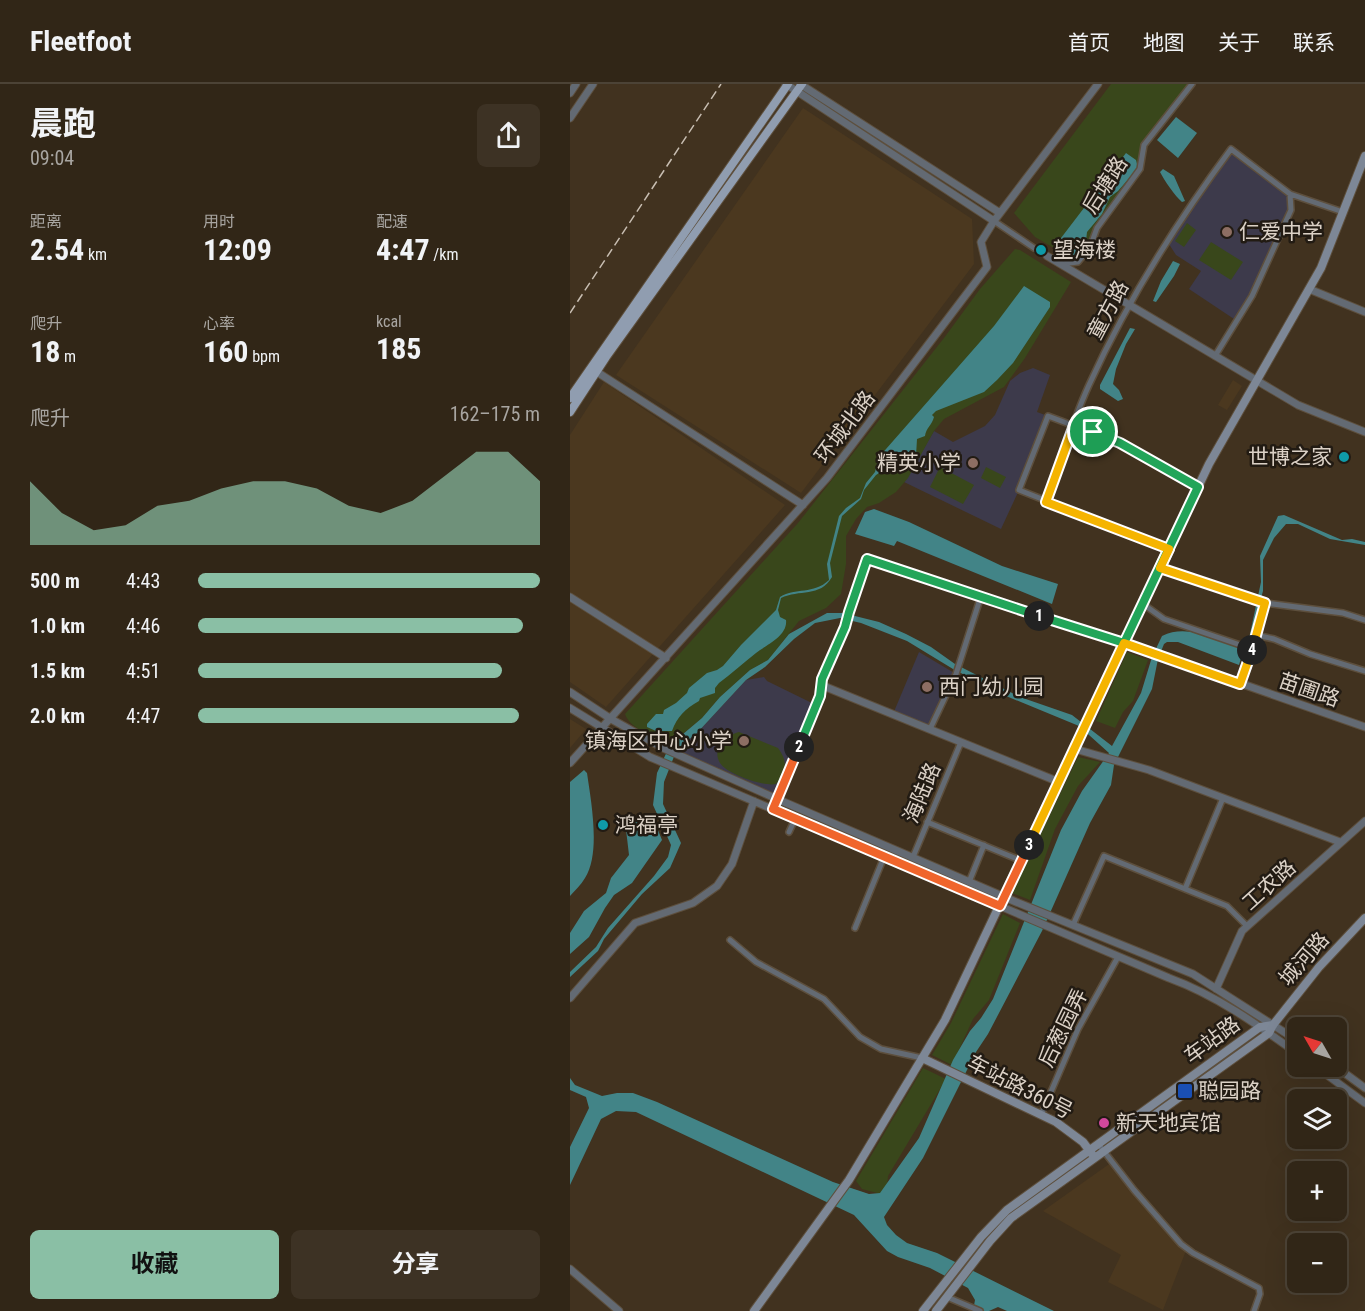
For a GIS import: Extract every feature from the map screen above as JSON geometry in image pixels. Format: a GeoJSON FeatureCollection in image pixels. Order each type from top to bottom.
{"type":"FeatureCollection","features":[{"type":"Feature","properties":{"kind":"main road"},"geometry":{"type":"LineString","coordinates":[[570,398],[787,84]]}},
{"type":"Feature","properties":{"kind":"main road"},"geometry":{"type":"LineString","coordinates":[[570,412],[800,86]]}},
{"type":"Feature","properties":{"kind":"main road"},"geometry":{"type":"LineString","coordinates":[[754,1311],[849,1180],[945,1020],[1209,464],[1321,268],[1365,158]]}},
{"type":"Feature","properties":{"kind":"main road","name":"城河路"},"geometry":{"type":"LineString","coordinates":[[1273,1025],[1319,968],[1365,918]]}},
{"type":"Feature","properties":{"kind":"main road","name":"车站路"},"geometry":{"type":"LineString","coordinates":[[1102,1149],[1260,1027],[1273,1025]]}},
{"type":"Feature","properties":{"kind":"main road","name":"车站路"},"geometry":{"type":"LineString","coordinates":[[922,1311],[963,1258],[1007,1210],[1102,1149],[1269,1033],[1273,1025]]}},
{"type":"Feature","properties":{"kind":"main road","name":"车站路360号"},"geometry":{"type":"LineString","coordinates":[[922,1058],[1056,1122],[1083,1142],[1093,1154]]}},
{"type":"Feature","properties":{"kind":"main road","name":"车站路"},"geometry":{"type":"LineString","coordinates":[[936,1311],[1011,1218],[1093,1154]]}},
{"type":"Feature","properties":{"kind":"street"},"geometry":{"type":"LineString","coordinates":[[570,93],[576,84]]}},
{"type":"Feature","properties":{"kind":"street"},"geometry":{"type":"LineString","coordinates":[[570,118],[592,84]]}},
{"type":"Feature","properties":{"kind":"street"},"geometry":{"type":"LineString","coordinates":[[787,84],[800,86],[1000,213]]}},
{"type":"Feature","properties":{"kind":"street","name":"环城北路"},"geometry":{"type":"LineString","coordinates":[[570,763],[827,478],[987,267],[981,242],[994,221],[1098,84]]}},
{"type":"Feature","properties":{"kind":"street","name":"后塘路"},"geometry":{"type":"LineString","coordinates":[[1061,264],[1078,262],[1090,247],[1097,228],[1140,169],[1144,144],[1192,84]]}},
{"type":"Feature","properties":{"kind":"street"},"geometry":{"type":"LineString","coordinates":[[800,86],[1034,248]]}},
{"type":"Feature","properties":{"kind":"street","name":"童方路"},"geometry":{"type":"LineString","coordinates":[[1046,502],[1088,387],[1129,304],[1188,207],[1231,149],[1290,194]]}},
{"type":"Feature","properties":{"kind":"street"},"geometry":{"type":"LineString","coordinates":[[1215,356],[1252,296],[1291,210],[1290,194],[1343,213]]}},
{"type":"Feature","properties":{"kind":"street"},"geometry":{"type":"LineString","coordinates":[[1047,256],[1298,405],[1365,432]]}},
{"type":"Feature","properties":{"kind":"street"},"geometry":{"type":"LineString","coordinates":[[1309,289],[1365,312]]}},
{"type":"Feature","properties":{"kind":"street"},"geometry":{"type":"LineString","coordinates":[[597,372],[803,505]]}},
{"type":"Feature","properties":{"kind":"street"},"geometry":{"type":"LineString","coordinates":[[1169,549],[1019,490],[1048,416],[1120,443],[1198,487]]}},
{"type":"Feature","properties":{"kind":"street","name":"苗圃路"},"geometry":{"type":"LineString","coordinates":[[821,685],[845,627],[867,559],[1124,643],[1365,727]]}},
{"type":"Feature","properties":{"kind":"street"},"geometry":{"type":"LineString","coordinates":[[1160,568],[1265,603],[1343,613],[1365,620]]}},
{"type":"Feature","properties":{"kind":"street","name":"海陆路"},"geometry":{"type":"LineString","coordinates":[[930,729],[956,674],[981,596]]}},
{"type":"Feature","properties":{"kind":"street"},"geometry":{"type":"LineString","coordinates":[[570,597],[666,658]]}},
{"type":"Feature","properties":{"kind":"street"},"geometry":{"type":"LineString","coordinates":[[1240,684],[1265,603]]}},
{"type":"Feature","properties":{"kind":"street"},"geometry":{"type":"LineString","coordinates":[[1143,604],[1170,621],[1252,649]]}},
{"type":"Feature","properties":{"kind":"street"},"geometry":{"type":"LineString","coordinates":[[1256,635],[1274,639],[1310,654],[1365,671]]}},
{"type":"Feature","properties":{"kind":"street"},"geometry":{"type":"LineString","coordinates":[[773,809],[820,696],[821,685],[1059,782]]}},
{"type":"Feature","properties":{"kind":"street"},"geometry":{"type":"LineString","coordinates":[[570,692],[611,719],[663,748],[969,882],[1192,974],[1287,1034]]}},
{"type":"Feature","properties":{"kind":"street"},"geometry":{"type":"LineString","coordinates":[[570,708],[650,757],[1118,957],[1196,988],[1287,1046]]}},
{"type":"Feature","properties":{"kind":"street","name":"海陆路"},"geometry":{"type":"LineString","coordinates":[[913,857],[961,742]]}},
{"type":"Feature","properties":{"kind":"street"},"geometry":{"type":"LineString","coordinates":[[1075,749],[1149,770],[1340,842]]}},
{"type":"Feature","properties":{"kind":"street"},"geometry":{"type":"LineString","coordinates":[[1185,889],[1223,798]]}},
{"type":"Feature","properties":{"kind":"street"},"geometry":{"type":"LineString","coordinates":[[570,998],[635,923],[693,903],[717,886],[732,864],[754,801]]}},
{"type":"Feature","properties":{"kind":"street"},"geometry":{"type":"LineString","coordinates":[[789,832],[795,819]]}},
{"type":"Feature","properties":{"kind":"street","name":"工农路"},"geometry":{"type":"LineString","coordinates":[[1216,989],[1242,931],[1365,821]]}},
{"type":"Feature","properties":{"kind":"street"},"geometry":{"type":"LineString","coordinates":[[927,822],[1022,861]]}},
{"type":"Feature","properties":{"kind":"street"},"geometry":{"type":"LineString","coordinates":[[969,882],[984,845]]}},
{"type":"Feature","properties":{"kind":"street"},"geometry":{"type":"LineString","coordinates":[[855,928],[884,856]]}},
{"type":"Feature","properties":{"kind":"street"},"geometry":{"type":"LineString","coordinates":[[1073,925],[1104,856],[1227,906],[1247,926]]}},
{"type":"Feature","properties":{"kind":"street"},"geometry":{"type":"LineString","coordinates":[[730,940],[756,962],[824,999],[860,1037],[881,1049],[922,1058]]}},
{"type":"Feature","properties":{"kind":"street","name":"后葱园弄"},"geometry":{"type":"LineString","coordinates":[[1041,1115],[1078,1029],[1118,957]]}},
{"type":"Feature","properties":{"kind":"street"},"geometry":{"type":"LineString","coordinates":[[1347,1075],[1365,1088]]}},
{"type":"Feature","properties":{"kind":"street"},"geometry":{"type":"LineString","coordinates":[[1330,1077],[1365,1102]]}},
{"type":"Feature","properties":{"kind":"street"},"geometry":{"type":"LineString","coordinates":[[1102,1149],[1134,1191],[1181,1244],[1193,1253],[1259,1288],[1260,1294],[1254,1311]]}},
{"type":"Feature","properties":{"kind":"street"},"geometry":{"type":"LineString","coordinates":[[570,1269],[619,1311]]}},
{"type":"Feature","properties":{"kind":"street"},"geometry":{"type":"LineString","coordinates":[[947,1297],[980,1311]]}},
{"type":"Feature","properties":{"kind":"shaded area"},"geometry":{"type":"Polygon","coordinates":[[[803,108],[972,219],[974,264],[801,493],[616,375],[803,108]]]}},
{"type":"Feature","properties":{"kind":"shaded area","name":"仁爱中学"},"geometry":{"type":"Polygon","coordinates":[[[1231,149],[1290,194],[1291,210],[1237,321],[1189,289],[1201,271],[1176,255],[1167,241],[1231,149]]]}},
{"type":"Feature","properties":{"kind":"shaded area","name":"精英小学"},"geometry":{"type":"Polygon","coordinates":[[[1033,368],[1050,375],[1037,412],[1048,416],[1001,529],[904,482],[934,431],[953,442],[985,426],[995,415],[1010,381],[1020,373],[1033,368]]]}},
{"type":"Feature","properties":{"kind":"shaded area"},"geometry":{"type":"Polygon","coordinates":[[[1233,380],[1242,386],[1227,410],[1218,405],[1233,380]]]}},
{"type":"Feature","properties":{"kind":"shaded area"},"geometry":{"type":"Polygon","coordinates":[[[604,382],[785,505],[606,707],[570,682],[570,435],[604,382]]]}},
{"type":"Feature","properties":{"kind":"shaded area","name":"西门幼儿园"},"geometry":{"type":"Polygon","coordinates":[[[919,652],[956,674],[930,729],[893,714],[919,652]]]}},
{"type":"Feature","properties":{"kind":"shaded area","name":"镇海区中心小学"},"geometry":{"type":"Polygon","coordinates":[[[764,677],[767,681],[816,705],[777,799],[677,754],[677,749],[697,733],[746,680],[764,677]]]}},
{"type":"Feature","properties":{"kind":"shaded area"},"geometry":{"type":"Polygon","coordinates":[[[570,719],[586,729],[570,748],[570,719]]]}},
{"type":"Feature","properties":{"kind":"shaded area"},"geometry":{"type":"Polygon","coordinates":[[[1112,1162],[1187,1248],[1163,1310],[1108,1282],[1121,1255],[1043,1211],[1112,1162]]]}},
{"type":"Feature","properties":{"kind":"green space"},"geometry":{"type":"Polygon","coordinates":[[[1111,84],[1192,84],[1144,144],[1140,169],[1097,228],[1090,247],[1078,262],[1035,237],[1014,213],[1111,84]]]}},
{"type":"Feature","properties":{"kind":"green space"},"geometry":{"type":"Polygon","coordinates":[[[1187,223],[1196,230],[1184,247],[1175,241],[1187,223]]]}},
{"type":"Feature","properties":{"kind":"green space"},"geometry":{"type":"Polygon","coordinates":[[[1211,242],[1243,262],[1231,280],[1199,260],[1211,242]]]}},
{"type":"Feature","properties":{"kind":"green space"},"geometry":{"type":"Polygon","coordinates":[[[1015,249],[1071,282],[1025,358],[1004,387],[944,419],[934,431],[908,478],[896,492],[879,503],[867,507],[856,519],[846,536],[846,564],[841,594],[826,608],[799,621],[768,660],[750,670],[720,697],[702,718],[673,742],[666,743],[632,724],[625,714],[798,523],[980,289],[1015,249]]]}},
{"type":"Feature","properties":{"kind":"green space"},"geometry":{"type":"Polygon","coordinates":[[[940,467],[974,485],[963,504],[930,487],[940,467]]]}},
{"type":"Feature","properties":{"kind":"green space"},"geometry":{"type":"Polygon","coordinates":[[[986,467],[1006,477],[1000,488],[981,478],[986,467]]]}},
{"type":"Feature","properties":{"kind":"green space"},"geometry":{"type":"Polygon","coordinates":[[[1127,652],[1148,660],[1133,701],[1123,712],[1115,728],[1096,721],[1127,652]]]}},
{"type":"Feature","properties":{"kind":"green space"},"geometry":{"type":"Polygon","coordinates":[[[739,732],[778,748],[785,766],[776,784],[763,784],[746,779],[720,763],[717,752],[719,747],[725,739],[739,732]]]}},
{"type":"Feature","properties":{"kind":"green space"},"geometry":{"type":"Polygon","coordinates":[[[1078,757],[1100,762],[1078,786],[1055,829],[1030,900],[1012,893],[1078,757]]]}},
{"type":"Feature","properties":{"kind":"green space"},"geometry":{"type":"Polygon","coordinates":[[[1003,914],[1020,923],[989,1000],[973,1019],[952,1065],[932,1055],[951,1023],[1003,914]]]}},
{"type":"Feature","properties":{"kind":"green space"},"geometry":{"type":"Polygon","coordinates":[[[923,1068],[946,1079],[888,1176],[887,1188],[881,1194],[862,1189],[856,1181],[923,1068]]]}},
{"type":"Feature","properties":{"kind":"water"},"geometry":{"type":"Polygon","coordinates":[[[1176,117],[1197,133],[1178,158],[1157,140],[1176,117]]]}},
{"type":"Feature","properties":{"kind":"water"},"geometry":{"type":"Polygon","coordinates":[[[1126,153],[1136,160],[1138,168],[1110,197],[1102,214],[1087,232],[1085,250],[1079,257],[1071,257],[1074,252],[1069,245],[1064,244],[1058,249],[1057,244],[1126,153]]]}},
{"type":"Feature","properties":{"kind":"water"},"geometry":{"type":"Polygon","coordinates":[[[1163,169],[1174,176],[1185,201],[1182,202],[1179,199],[1167,183],[1160,172],[1163,169]]]}},
{"type":"Feature","properties":{"kind":"water"},"geometry":{"type":"Polygon","coordinates":[[[1173,261],[1180,264],[1156,302],[1153,301],[1161,281],[1173,261]]]}},
{"type":"Feature","properties":{"kind":"water"},"geometry":{"type":"Polygon","coordinates":[[[1024,286],[1050,302],[1050,307],[1013,363],[984,392],[936,411],[932,415],[933,420],[925,436],[917,439],[916,456],[906,468],[887,468],[876,475],[864,490],[861,499],[842,516],[830,563],[832,577],[827,584],[822,588],[781,598],[778,610],[780,617],[786,620],[784,631],[719,683],[715,688],[715,693],[700,698],[686,710],[679,717],[672,731],[656,731],[647,727],[656,714],[663,714],[664,710],[676,703],[707,673],[723,666],[776,610],[780,597],[792,592],[817,588],[829,580],[827,564],[839,516],[860,498],[866,483],[875,472],[879,457],[994,326],[1024,286]]]}},
{"type":"Feature","properties":{"kind":"water"},"geometry":{"type":"Polygon","coordinates":[[[1130,328],[1135,329],[1116,369],[1113,384],[1123,399],[1118,401],[1100,389],[1100,385],[1130,328]]]}},
{"type":"Feature","properties":{"kind":"water"},"geometry":{"type":"Polygon","coordinates":[[[874,509],[909,522],[1002,566],[1058,584],[1052,604],[897,541],[894,546],[855,534],[865,512],[874,509]]]}},
{"type":"Feature","properties":{"kind":"water"},"geometry":{"type":"Polygon","coordinates":[[[1284,515],[1342,540],[1352,539],[1365,542],[1365,545],[1330,539],[1298,524],[1286,524],[1274,538],[1263,560],[1263,591],[1252,630],[1246,672],[1243,667],[1261,582],[1260,556],[1278,516],[1284,515]]]}},
{"type":"Feature","properties":{"kind":"water"},"geometry":{"type":"Polygon","coordinates":[[[827,613],[843,613],[879,622],[906,634],[931,647],[955,664],[1020,697],[1072,715],[1112,746],[1141,693],[1152,657],[1162,636],[1172,632],[1193,632],[1244,648],[1239,665],[1178,642],[1164,644],[1158,659],[1152,689],[1114,765],[1111,785],[1090,823],[1042,931],[988,1034],[976,1052],[923,1158],[884,1217],[887,1225],[907,1243],[937,1253],[1054,1311],[1007,1311],[998,1307],[989,1311],[973,1311],[975,1300],[968,1288],[930,1268],[887,1251],[854,1215],[636,1112],[616,1111],[601,1119],[570,1185],[570,1147],[589,1108],[586,1097],[570,1090],[570,1078],[575,1085],[602,1096],[633,1093],[833,1182],[869,1194],[880,1193],[919,1138],[953,1060],[993,999],[1061,830],[1082,791],[1109,753],[1079,726],[1006,696],[953,669],[907,641],[861,623],[840,618],[815,623],[794,639],[765,667],[746,680],[697,733],[677,749],[664,782],[663,804],[681,843],[670,868],[642,894],[604,939],[598,951],[570,977],[570,972],[596,947],[608,928],[668,857],[671,845],[653,805],[657,773],[670,745],[702,718],[720,697],[750,670],[768,660],[789,634],[827,613]]]}},
{"type":"Feature","properties":{"kind":"water"},"geometry":{"type":"Polygon","coordinates":[[[584,770],[587,773],[594,827],[593,855],[585,878],[570,896],[570,782],[584,770]]]}},
{"type":"Feature","properties":{"kind":"water"},"geometry":{"type":"Polygon","coordinates":[[[640,818],[655,823],[662,840],[632,883],[614,895],[589,937],[570,954],[570,933],[584,911],[606,893],[611,878],[629,855],[625,821],[640,818]]]}},
{"type":"Feature","properties":{"kind":"tunnel"},"geometry":{"type":"LineString","coordinates":[[1034,248],[1047,256]]}},
{"type":"Feature","properties":{"kind":"railway"},"geometry":{"type":"LineString","coordinates":[[570,313],[721,84]]}},
{"type":"Feature","properties":{"kind":"place","name":"仁爱中学"},"geometry":{"type":"Point","coordinates":[1227,232]}},
{"type":"Feature","properties":{"kind":"place","name":"望海楼"},"geometry":{"type":"Point","coordinates":[1041,250]}},
{"type":"Feature","properties":{"kind":"place","name":"世博之家"},"geometry":{"type":"Point","coordinates":[1344,457]}},
{"type":"Feature","properties":{"kind":"place","name":"精英小学"},"geometry":{"type":"Point","coordinates":[973,463]}},
{"type":"Feature","properties":{"kind":"place","name":"西门幼儿园"},"geometry":{"type":"Point","coordinates":[927,687]}},
{"type":"Feature","properties":{"kind":"place","name":"镇海区中心小学"},"geometry":{"type":"Point","coordinates":[744,741]}},
{"type":"Feature","properties":{"kind":"place","name":"鸿福亭"},"geometry":{"type":"Point","coordinates":[603,825]}},
{"type":"Feature","properties":{"kind":"place","name":"聪园路"},"geometry":{"type":"Point","coordinates":[1185,1091]}},
{"type":"Feature","properties":{"kind":"place","name":"新天地宾馆"},"geometry":{"type":"Point","coordinates":[1104,1123]}},
{"type":"Feature","properties":{"kind":"route"},"geometry":{"type":"LineString","coordinates":[[1093,432],[1074,425],[1046,502],[1169,549],[1160,568],[1265,603],[1240,684],[1124,643],[1000,906],[773,809],[820,696],[822,679],[845,627],[867,559],[1124,643],[1160,568],[1169,549],[1198,487],[1120,443],[1093,432]]}}]}
